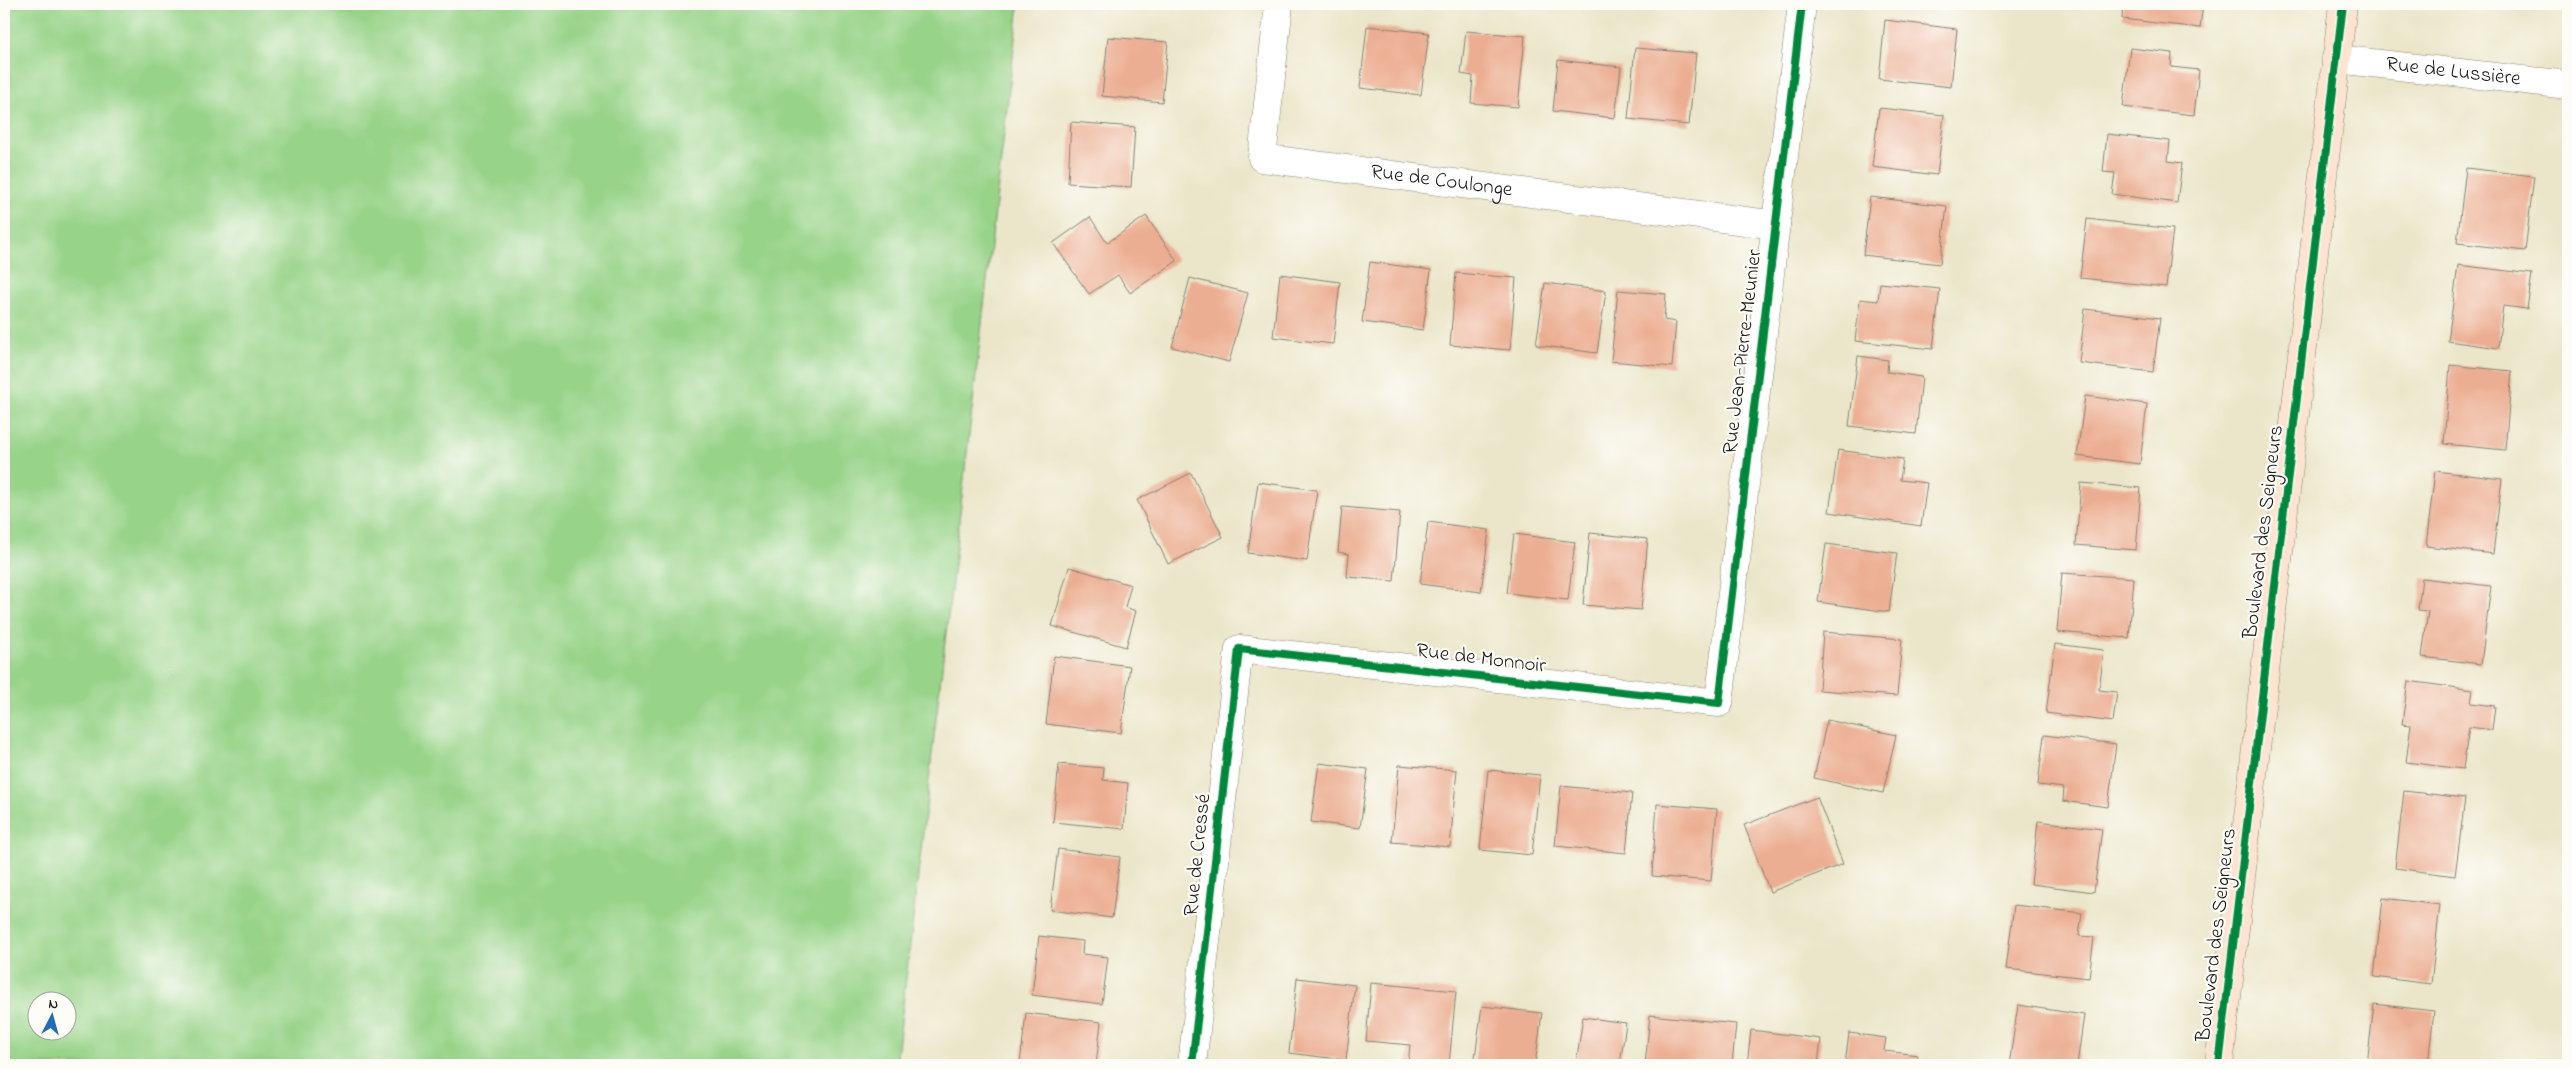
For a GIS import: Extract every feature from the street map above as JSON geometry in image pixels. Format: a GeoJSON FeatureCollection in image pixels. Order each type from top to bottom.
{"type":"FeatureCollection","features":[{"type":"Feature","properties":{"kind":"street","name":"Rue de Coulonge"},"geometry":{"type":"LineString","coordinates":[[1279,4],[1262,158],[1776,225]]}},
{"type":"Feature","properties":{"kind":"street","name":"Rue Jean-Pierre-Meunier"},"geometry":{"type":"LineString","coordinates":[[1719,703],[1802,4]]}},
{"type":"Feature","properties":{"kind":"street","name":"Boulevard des Seigneurs"},"geometry":{"type":"LineString","coordinates":[[2220,1065],[2343,4]]}},
{"type":"Feature","properties":{"kind":"street","name":"Rue de Lussière"},"geometry":{"type":"LineString","coordinates":[[2336,59],[2568,85]]}},
{"type":"Feature","properties":{"kind":"street","name":"Rue de Monnoir"},"geometry":{"type":"LineString","coordinates":[[1239,649],[1719,703]]}},
{"type":"Feature","properties":{"kind":"street","name":"Rue de Cressé"},"geometry":{"type":"LineString","coordinates":[[1192,1065],[1239,649]]}},
{"type":"Feature","properties":{"kind":"green space"},"geometry":{"type":"Polygon","coordinates":[[[4,4],[1019,4],[896,1065],[4,1065],[4,4]]]}},
{"type":"Feature","properties":{"kind":"building"},"geometry":{"type":"Polygon","coordinates":[[[2123,4],[2203,4],[2200,28],[2122,19],[2123,4]]]}},
{"type":"Feature","properties":{"kind":"building"},"geometry":{"type":"Polygon","coordinates":[[[1885,20],[1957,29],[1951,87],[1879,79],[1885,20]]]}},
{"type":"Feature","properties":{"kind":"building"},"geometry":{"type":"Polygon","coordinates":[[[1367,26],[1429,33],[1421,95],[1360,88],[1367,26]]]}},
{"type":"Feature","properties":{"kind":"building"},"geometry":{"type":"Polygon","coordinates":[[[1466,31],[1525,36],[1518,107],[1471,103],[1473,76],[1461,74],[1466,31]]]}},
{"type":"Feature","properties":{"kind":"building"},"geometry":{"type":"Polygon","coordinates":[[[1108,37],[1168,42],[1162,102],[1102,96],[1108,37]]]}},
{"type":"Feature","properties":{"kind":"building"},"geometry":{"type":"Polygon","coordinates":[[[1635,48],[1696,53],[1689,125],[1628,119],[1635,48]]]}},
{"type":"Feature","properties":{"kind":"building"},"geometry":{"type":"Polygon","coordinates":[[[2130,48],[2172,53],[2171,67],[2199,70],[2194,115],[2123,107],[2130,48]]]}},
{"type":"Feature","properties":{"kind":"building"},"geometry":{"type":"Polygon","coordinates":[[[1558,60],[1621,67],[1615,118],[1553,111],[1558,60]]]}},
{"type":"Feature","properties":{"kind":"building"},"geometry":{"type":"Polygon","coordinates":[[[1879,108],[1944,115],[1937,175],[1872,167],[1879,108]]]}},
{"type":"Feature","properties":{"kind":"building"},"geometry":{"type":"Polygon","coordinates":[[[1071,122],[1135,127],[1131,187],[1068,183],[1071,122]]]}},
{"type":"Feature","properties":{"kind":"building"},"geometry":{"type":"Polygon","coordinates":[[[2107,134],[2170,141],[2168,161],[2182,163],[2177,203],[2112,194],[2115,173],[2103,172],[2107,134]]]}},
{"type":"Feature","properties":{"kind":"building"},"geometry":{"type":"Polygon","coordinates":[[[2466,168],[2534,176],[2525,251],[2457,243],[2466,168]]]}},
{"type":"Feature","properties":{"kind":"building"},"geometry":{"type":"Polygon","coordinates":[[[1870,197],[1947,206],[1940,264],[1863,255],[1870,197]]]}},
{"type":"Feature","properties":{"kind":"building"},"geometry":{"type":"Polygon","coordinates":[[[1146,216],[1177,261],[1130,293],[1118,275],[1089,294],[1053,243],[1090,217],[1107,243],[1146,216]]]}},
{"type":"Feature","properties":{"kind":"building"},"geometry":{"type":"Polygon","coordinates":[[[2087,219],[2173,229],[2166,287],[2080,278],[2087,219]]]}},
{"type":"Feature","properties":{"kind":"building"},"geometry":{"type":"Polygon","coordinates":[[[1370,262],[1431,270],[1423,330],[1362,322],[1370,262]]]}},
{"type":"Feature","properties":{"kind":"building"},"geometry":{"type":"Polygon","coordinates":[[[2458,265],[2532,274],[2527,309],[2503,306],[2498,348],[2448,341],[2458,265]]]}},
{"type":"Feature","properties":{"kind":"building"},"geometry":{"type":"Polygon","coordinates":[[[1456,273],[1516,278],[1510,350],[1450,345],[1456,273]]]}},
{"type":"Feature","properties":{"kind":"building"},"geometry":{"type":"Polygon","coordinates":[[[1280,274],[1340,282],[1333,344],[1273,337],[1280,274]]]}},
{"type":"Feature","properties":{"kind":"building"},"geometry":{"type":"Polygon","coordinates":[[[1190,278],[1248,293],[1229,362],[1172,347],[1190,278]]]}},
{"type":"Feature","properties":{"kind":"building"},"geometry":{"type":"Polygon","coordinates":[[[1545,283],[1606,291],[1597,353],[1536,345],[1545,283]]]}},
{"type":"Feature","properties":{"kind":"building"},"geometry":{"type":"Polygon","coordinates":[[[1880,283],[1940,289],[1933,349],[1855,341],[1860,299],[1878,301],[1880,283]]]}},
{"type":"Feature","properties":{"kind":"building"},"geometry":{"type":"Polygon","coordinates":[[[1618,290],[1666,294],[1664,320],[1676,322],[1672,367],[1611,361],[1618,290]]]}},
{"type":"Feature","properties":{"kind":"building"},"geometry":{"type":"Polygon","coordinates":[[[2085,309],[2160,318],[2153,372],[2079,363],[2085,309]]]}},
{"type":"Feature","properties":{"kind":"building"},"geometry":{"type":"Polygon","coordinates":[[[1858,356],[1888,360],[1887,372],[1922,377],[1916,434],[1849,426],[1858,356]]]}},
{"type":"Feature","properties":{"kind":"building"},"geometry":{"type":"Polygon","coordinates":[[[2450,365],[2512,371],[2505,450],[2444,444],[2450,365]]]}},
{"type":"Feature","properties":{"kind":"building"},"geometry":{"type":"Polygon","coordinates":[[[2085,396],[2147,404],[2140,464],[2077,456],[2085,396]]]}},
{"type":"Feature","properties":{"kind":"building"},"geometry":{"type":"Polygon","coordinates":[[[1838,450],[1903,459],[1900,480],[1927,483],[1921,526],[1829,512],[1838,450]]]}},
{"type":"Feature","properties":{"kind":"building"},"geometry":{"type":"Polygon","coordinates":[[[2435,471],[2502,479],[2493,554],[2426,546],[2435,471]]]}},
{"type":"Feature","properties":{"kind":"building"},"geometry":{"type":"Polygon","coordinates":[[[1191,473],[1223,537],[1168,564],[1137,500],[1191,473]]]}},
{"type":"Feature","properties":{"kind":"building"},"geometry":{"type":"Polygon","coordinates":[[[1258,482],[1317,490],[1307,561],[1248,553],[1258,482]]]}},
{"type":"Feature","properties":{"kind":"building"},"geometry":{"type":"Polygon","coordinates":[[[2081,483],[2141,488],[2136,550],[2076,545],[2081,483]]]}},
{"type":"Feature","properties":{"kind":"building"},"geometry":{"type":"Polygon","coordinates":[[[1342,507],[1400,512],[1394,581],[1347,577],[1349,554],[1338,552],[1342,507]]]}},
{"type":"Feature","properties":{"kind":"building"},"geometry":{"type":"Polygon","coordinates":[[[1428,522],[1489,530],[1481,592],[1420,584],[1428,522]]]}},
{"type":"Feature","properties":{"kind":"building"},"geometry":{"type":"Polygon","coordinates":[[[1590,533],[1648,539],[1641,610],[1583,605],[1590,533]]]}},
{"type":"Feature","properties":{"kind":"building"},"geometry":{"type":"Polygon","coordinates":[[[1514,534],[1575,542],[1568,600],[1507,593],[1514,534]]]}},
{"type":"Feature","properties":{"kind":"building"},"geometry":{"type":"Polygon","coordinates":[[[1826,544],[1897,553],[1889,612],[1818,602],[1826,544]]]}},
{"type":"Feature","properties":{"kind":"building"},"geometry":{"type":"Polygon","coordinates":[[[1069,567],[1131,585],[1125,607],[1136,611],[1126,647],[1052,626],[1069,567]]]}},
{"type":"Feature","properties":{"kind":"building"},"geometry":{"type":"Polygon","coordinates":[[[2062,573],[2134,578],[2129,638],[2057,632],[2062,573]]]}},
{"type":"Feature","properties":{"kind":"building"},"geometry":{"type":"Polygon","coordinates":[[[2422,578],[2491,586],[2481,664],[2422,657],[2428,611],[2418,610],[2422,578]]]}},
{"type":"Feature","properties":{"kind":"building"},"geometry":{"type":"Polygon","coordinates":[[[1823,632],[1902,639],[1897,696],[1819,690],[1823,632]]]}},
{"type":"Feature","properties":{"kind":"building"},"geometry":{"type":"Polygon","coordinates":[[[2055,644],[2104,650],[2099,690],[2117,692],[2113,722],[2046,713],[2055,644]]]}},
{"type":"Feature","properties":{"kind":"building"},"geometry":{"type":"Polygon","coordinates":[[[1054,656],[1130,666],[1121,733],[1046,724],[1054,656]]]}},
{"type":"Feature","properties":{"kind":"building"},"geometry":{"type":"Polygon","coordinates":[[[2408,681],[2473,690],[2471,703],[2495,706],[2492,730],[2469,727],[2463,769],[2406,762],[2411,725],[2402,724],[2408,681]]]}},
{"type":"Feature","properties":{"kind":"building"},"geometry":{"type":"Polygon","coordinates":[[[1827,720],[1896,735],[1883,793],[1814,778],[1827,720]]]}},
{"type":"Feature","properties":{"kind":"building"},"geometry":{"type":"Polygon","coordinates":[[[2044,735],[2116,744],[2108,807],[2063,801],[2064,788],[2038,785],[2044,735]]]}},
{"type":"Feature","properties":{"kind":"building"},"geometry":{"type":"Polygon","coordinates":[[[1319,763],[1368,769],[1360,828],[1311,822],[1319,763]]]}},
{"type":"Feature","properties":{"kind":"building"},"geometry":{"type":"Polygon","coordinates":[[[1059,764],[1104,768],[1103,780],[1128,783],[1124,829],[1053,822],[1059,764]]]}},
{"type":"Feature","properties":{"kind":"building"},"geometry":{"type":"Polygon","coordinates":[[[1399,765],[1457,770],[1450,847],[1392,842],[1399,765]]]}},
{"type":"Feature","properties":{"kind":"building"},"geometry":{"type":"Polygon","coordinates":[[[1488,770],[1540,775],[1532,855],[1480,850],[1488,770]]]}},
{"type":"Feature","properties":{"kind":"building"},"geometry":{"type":"Polygon","coordinates":[[[1561,786],[1632,793],[1626,853],[1555,846],[1561,786]]]}},
{"type":"Feature","properties":{"kind":"building"},"geometry":{"type":"Polygon","coordinates":[[[2404,791],[2465,798],[2455,876],[2395,868],[2404,791]]]}},
{"type":"Feature","properties":{"kind":"building"},"geometry":{"type":"Polygon","coordinates":[[[1817,797],[1843,864],[1770,892],[1744,825],[1817,797]]]}},
{"type":"Feature","properties":{"kind":"building"},"geometry":{"type":"Polygon","coordinates":[[[1657,804],[1717,809],[1711,881],[1652,876],[1657,804]]]}},
{"type":"Feature","properties":{"kind":"building"},"geometry":{"type":"Polygon","coordinates":[[[2038,821],[2102,829],[2094,892],[2031,884],[2038,821]]]}},
{"type":"Feature","properties":{"kind":"building"},"geometry":{"type":"Polygon","coordinates":[[[1058,849],[1120,857],[1112,918],[1050,910],[1058,849]]]}},
{"type":"Feature","properties":{"kind":"building"},"geometry":{"type":"Polygon","coordinates":[[[2383,898],[2440,905],[2431,984],[2374,977],[2383,898]]]}},
{"type":"Feature","properties":{"kind":"building"},"geometry":{"type":"Polygon","coordinates":[[[2014,905],[2082,913],[2079,936],[2094,937],[2089,978],[2006,969],[2014,905]]]}},
{"type":"Feature","properties":{"kind":"building"},"geometry":{"type":"Polygon","coordinates":[[[1039,936],[1083,941],[1082,954],[1108,957],[1102,1004],[1032,995],[1039,936]]]}},
{"type":"Feature","properties":{"kind":"building"},"geometry":{"type":"Polygon","coordinates":[[[1297,978],[1355,985],[1346,1060],[1289,1053],[1297,978]]]}},
{"type":"Feature","properties":{"kind":"building"},"geometry":{"type":"Polygon","coordinates":[[[1371,983],[1456,991],[1449,1065],[1408,1065],[1410,1045],[1366,1041],[1371,983]]]}},
{"type":"Feature","properties":{"kind":"building"},"geometry":{"type":"Polygon","coordinates":[[[2374,1004],[2434,1011],[2428,1065],[2367,1065],[2374,1004]]]}},
{"type":"Feature","properties":{"kind":"building"},"geometry":{"type":"Polygon","coordinates":[[[2018,1005],[2084,1015],[2077,1065],[2009,1065],[2018,1005]]]}},
{"type":"Feature","properties":{"kind":"building"},"geometry":{"type":"Polygon","coordinates":[[[1482,1006],[1542,1013],[1535,1065],[1474,1065],[1482,1006]]]}},
{"type":"Feature","properties":{"kind":"building"},"geometry":{"type":"Polygon","coordinates":[[[1026,1013],[1101,1022],[1096,1065],[1020,1064],[1026,1013]]]}},
{"type":"Feature","properties":{"kind":"building"},"geometry":{"type":"Polygon","coordinates":[[[1650,1015],[1736,1024],[1732,1065],[1645,1065],[1650,1015]]]}},
{"type":"Feature","properties":{"kind":"building"},"geometry":{"type":"Polygon","coordinates":[[[1583,1017],[1626,1023],[1620,1065],[1576,1065],[1583,1017]]]}},
{"type":"Feature","properties":{"kind":"building"},"geometry":{"type":"Polygon","coordinates":[[[1751,1030],[1821,1039],[1818,1065],[1747,1065],[1751,1030]]]}},
{"type":"Feature","properties":{"kind":"building"},"geometry":{"type":"Polygon","coordinates":[[[1849,1033],[1886,1038],[1884,1051],[1918,1055],[1916,1065],[1845,1065],[1849,1033]]]}},
{"type":"Feature","properties":{"kind":"cycle path"},"geometry":{"type":"LineString","coordinates":[[1192,1065],[1239,649],[1719,703],[1802,4]]}},
{"type":"Feature","properties":{"kind":"cycle path"},"geometry":{"type":"LineString","coordinates":[[2219,1065],[2343,4]]}}]}
